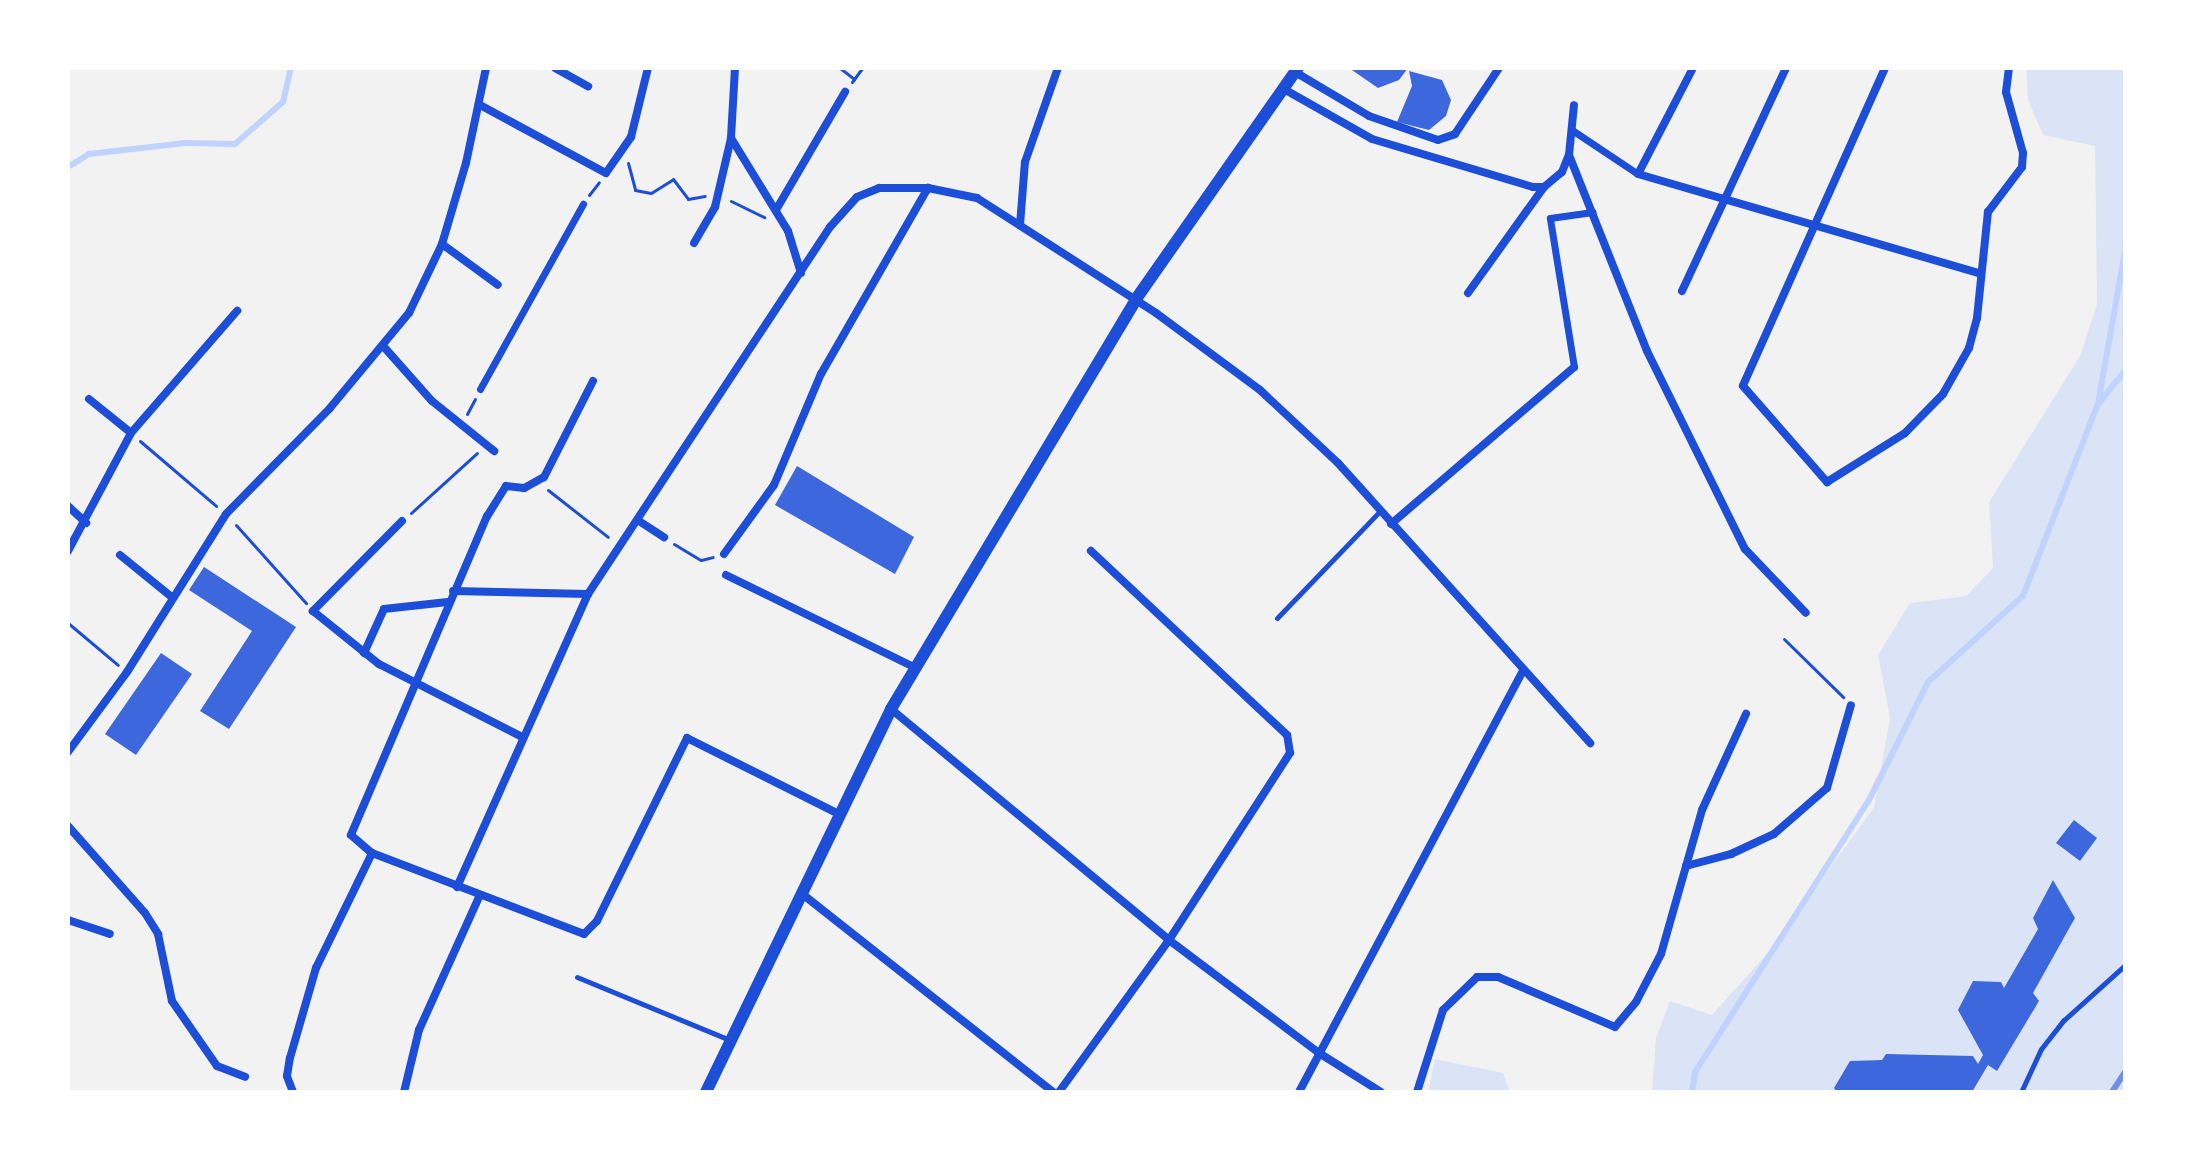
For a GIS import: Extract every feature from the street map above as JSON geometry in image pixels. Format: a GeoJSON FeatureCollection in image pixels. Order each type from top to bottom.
{"type":"FeatureCollection","features":[{"type":"Feature","properties":{"kind":"main road"},"geometry":{"type":"LineString","coordinates":[[706,1092],[891,709],[1136,299],[1296,70]]}},
{"type":"Feature","properties":{"kind":"street"},"geometry":{"type":"LineString","coordinates":[[69,750],[127,672],[226,514],[384,347],[409,313],[442,244],[480,105],[486,68]]}},
{"type":"Feature","properties":{"kind":"street"},"geometry":{"type":"LineString","coordinates":[[555,68],[588,86]]}},
{"type":"Feature","properties":{"kind":"street"},"geometry":{"type":"LineString","coordinates":[[480,105],[606,173],[631,137],[648,68]]}},
{"type":"Feature","properties":{"kind":"street"},"geometry":{"type":"LineString","coordinates":[[694,243],[717,195],[731,138],[735,68]]}},
{"type":"Feature","properties":{"kind":"street"},"geometry":{"type":"LineString","coordinates":[[1020,225],[1025,162],[1058,68]]}},
{"type":"Feature","properties":{"kind":"street"},"geometry":{"type":"LineString","coordinates":[[1296,70],[1369,116],[1438,140],[1455,134],[1499,68]]}},
{"type":"Feature","properties":{"kind":"street"},"geometry":{"type":"LineString","coordinates":[[1638,174],[1693,68]]}},
{"type":"Feature","properties":{"kind":"street"},"geometry":{"type":"LineString","coordinates":[[1682,291],[1786,68]]}},
{"type":"Feature","properties":{"kind":"street"},"geometry":{"type":"LineString","coordinates":[[1885,68],[1743,386],[1827,482],[1905,433],[1943,394],[1969,348],[1977,318],[1979,273],[1988,212],[2022,167],[2023,153],[2006,92],[2009,68]]}},
{"type":"Feature","properties":{"kind":"street"},"geometry":{"type":"LineString","coordinates":[[1282,88],[1372,139],[1485,176],[1544,187]]}},
{"type":"Feature","properties":{"kind":"street"},"geometry":{"type":"LineString","coordinates":[[776,210],[845,92]]}},
{"type":"Feature","properties":{"kind":"street"},"geometry":{"type":"LineString","coordinates":[[1468,293],[1544,187],[1562,172],[1569,155],[1574,105]]}},
{"type":"Feature","properties":{"kind":"street"},"geometry":{"type":"LineString","coordinates":[[1572,130],[1638,174],[1979,273]]}},
{"type":"Feature","properties":{"kind":"street"},"geometry":{"type":"LineString","coordinates":[[731,138],[786,227],[801,273]]}},
{"type":"Feature","properties":{"kind":"street"},"geometry":{"type":"LineString","coordinates":[[1569,155],[1647,351],[1745,549],[1806,613]]}},
{"type":"Feature","properties":{"kind":"street"},"geometry":{"type":"LineString","coordinates":[[457,887],[588,594],[801,273],[857,197],[879,188],[928,188],[977,198],[1136,299],[1260,390],[1338,463],[1522,672],[1590,743]]}},
{"type":"Feature","properties":{"kind":"street"},"geometry":{"type":"LineString","coordinates":[[724,554],[774,485],[821,374],[928,188]]}},
{"type":"Feature","properties":{"kind":"street"},"geometry":{"type":"LineString","coordinates":[[480,389],[583,204]]}},
{"type":"Feature","properties":{"kind":"street"},"geometry":{"type":"LineString","coordinates":[[1391,524],[1574,367],[1550,218],[1593,212]]}},
{"type":"Feature","properties":{"kind":"street"},"geometry":{"type":"LineString","coordinates":[[442,244],[498,285]]}},
{"type":"Feature","properties":{"kind":"street"},"geometry":{"type":"LineString","coordinates":[[68,551],[86,523],[131,433],[237,311]]}},
{"type":"Feature","properties":{"kind":"street"},"geometry":{"type":"LineString","coordinates":[[384,347],[460,424],[494,451]]}},
{"type":"Feature","properties":{"kind":"street"},"geometry":{"type":"LineString","coordinates":[[593,381],[539,482],[524,488],[506,486],[448,602],[352,826],[356,843],[372,853],[479,897],[589,932],[687,738],[839,814]]}},
{"type":"Feature","properties":{"kind":"street"},"geometry":{"type":"LineString","coordinates":[[89,399],[131,433]]}},
{"type":"Feature","properties":{"kind":"street"},"geometry":{"type":"LineString","coordinates":[[68,506],[86,523]]}},
{"type":"Feature","properties":{"kind":"street"},"geometry":{"type":"LineString","coordinates":[[402,521],[313,611],[364,653],[413,682],[522,737]]}},
{"type":"Feature","properties":{"kind":"street"},"geometry":{"type":"LineString","coordinates":[[639,521],[664,537]]}},
{"type":"Feature","properties":{"kind":"street"},"geometry":{"type":"LineString","coordinates":[[801,893],[1056,1092],[1169,940],[1290,753],[1287,735],[1091,551]]}},
{"type":"Feature","properties":{"kind":"street"},"geometry":{"type":"LineString","coordinates":[[120,555],[173,598]]}},
{"type":"Feature","properties":{"kind":"street"},"geometry":{"type":"LineString","coordinates":[[726,575],[916,668]]}},
{"type":"Feature","properties":{"kind":"street"},"geometry":{"type":"LineString","coordinates":[[453,591],[588,594]]}},
{"type":"Feature","properties":{"kind":"street"},"geometry":{"type":"LineString","coordinates":[[364,653],[384,609],[448,602]]}},
{"type":"Feature","properties":{"kind":"street"},"geometry":{"type":"LineString","coordinates":[[1299,1092],[1522,672]]}},
{"type":"Feature","properties":{"kind":"street"},"geometry":{"type":"LineString","coordinates":[[1686,866],[1731,854],[1774,834],[1827,788],[1851,705]]}},
{"type":"Feature","properties":{"kind":"street"},"geometry":{"type":"LineString","coordinates":[[891,709],[1169,940],[1319,1053],[1381,1092]]}},
{"type":"Feature","properties":{"kind":"street"},"geometry":{"type":"LineString","coordinates":[[1417,1092],[1443,1010],[1477,977],[1498,977],[1615,1027],[1636,1002],[1661,954],[1702,810],[1746,714]]}},
{"type":"Feature","properties":{"kind":"street"},"geometry":{"type":"LineString","coordinates":[[68,826],[145,913],[158,934],[172,1001],[217,1066],[245,1077]]}},
{"type":"Feature","properties":{"kind":"street"},"geometry":{"type":"LineString","coordinates":[[293,1092],[287,1076],[316,968],[372,853]]}},
{"type":"Feature","properties":{"kind":"street"},"geometry":{"type":"LineString","coordinates":[[404,1092],[419,1030],[479,897]]}},
{"type":"Feature","properties":{"kind":"street"},"geometry":{"type":"LineString","coordinates":[[68,920],[110,934]]}},
{"type":"Feature","properties":{"kind":"lane"},"geometry":{"type":"LineString","coordinates":[[1277,618],[1380,511]]}},
{"type":"Feature","properties":{"kind":"lane"},"geometry":{"type":"LineString","coordinates":[[2021,1092],[2041,1049],[2064,1020],[2125,965]]}},
{"type":"Feature","properties":{"kind":"lane"},"geometry":{"type":"LineString","coordinates":[[577,977],[731,1040]]}},
{"type":"Feature","properties":{"kind":"path"},"geometry":{"type":"LineString","coordinates":[[840,68],[854,79]]}},
{"type":"Feature","properties":{"kind":"path"},"geometry":{"type":"LineString","coordinates":[[845,92],[862,68]]}},
{"type":"Feature","properties":{"kind":"path"},"geometry":{"type":"LineString","coordinates":[[583,204],[606,173],[626,154],[635,190],[651,193],[673,179],[688,199],[717,195],[786,227]]}},
{"type":"Feature","properties":{"kind":"path"},"geometry":{"type":"LineString","coordinates":[[460,424],[480,389]]}},
{"type":"Feature","properties":{"kind":"path"},"geometry":{"type":"LineString","coordinates":[[131,433],[226,514],[313,611]]}},
{"type":"Feature","properties":{"kind":"path"},"geometry":{"type":"LineString","coordinates":[[402,521],[486,445]]}},
{"type":"Feature","properties":{"kind":"path"},"geometry":{"type":"LineString","coordinates":[[539,482],[621,547]]}},
{"type":"Feature","properties":{"kind":"path"},"geometry":{"type":"LineString","coordinates":[[664,537],[701,560]]}},
{"type":"Feature","properties":{"kind":"path"},"geometry":{"type":"LineString","coordinates":[[68,623],[127,672]]}},
{"type":"Feature","properties":{"kind":"path"},"geometry":{"type":"LineString","coordinates":[[1784,639],[1851,705]]}},
{"type":"Feature","properties":{"kind":"shaded area"},"geometry":{"type":"Polygon","coordinates":[[[2026,68],[2125,68],[2125,1092],[1652,1092],[1656,1038],[1670,1001],[1712,1015],[1773,947],[1874,807],[1890,718],[1878,655],[1910,603],[1966,596],[1993,568],[1989,502],[2080,356],[2097,304],[2095,146],[2043,135],[2028,100],[2026,68]]]}},
{"type":"Feature","properties":{"kind":"shaded area"},"geometry":{"type":"Polygon","coordinates":[[[1435,1059],[1503,1073],[1510,1092],[1428,1092],[1435,1059]]]}},
{"type":"Feature","properties":{"kind":"building"},"geometry":{"type":"Polygon","coordinates":[[[1349,68],[1408,68],[1399,80],[1378,88],[1349,68]]]}},
{"type":"Feature","properties":{"kind":"building"},"geometry":{"type":"Polygon","coordinates":[[[1409,71],[1442,80],[1451,100],[1446,116],[1429,130],[1397,122],[1412,86],[1409,71]]]}},
{"type":"Feature","properties":{"kind":"building"},"geometry":{"type":"Polygon","coordinates":[[[797,466],[914,537],[895,574],[775,505],[797,466]]]}},
{"type":"Feature","properties":{"kind":"building"},"geometry":{"type":"Polygon","coordinates":[[[204,567],[296,627],[229,729],[200,711],[252,631],[189,590],[204,567]]]}},
{"type":"Feature","properties":{"kind":"building"},"geometry":{"type":"Polygon","coordinates":[[[161,653],[192,674],[136,755],[105,734],[161,653]]]}},
{"type":"Feature","properties":{"kind":"building"},"geometry":{"type":"Polygon","coordinates":[[[2074,820],[2097,838],[2080,861],[2056,843],[2074,820]]]}},
{"type":"Feature","properties":{"kind":"building"},"geometry":{"type":"Polygon","coordinates":[[[2053,880],[2075,918],[2033,993],[2039,1001],[1997,1071],[1988,1065],[1972,1092],[1837,1092],[1834,1088],[1850,1061],[1882,1060],[1886,1054],[1973,1056],[1978,1064],[1983,1055],[1958,1010],[1973,981],[2001,982],[2004,988],[2038,929],[2033,918],[2053,880]]]}},
{"type":"Feature","properties":{"kind":"waterway"},"geometry":{"type":"LineString","coordinates":[[68,167],[89,154],[185,143],[235,144],[283,102],[291,68]]}},
{"type":"Feature","properties":{"kind":"waterway"},"geometry":{"type":"LineString","coordinates":[[1692,1092],[1695,1072],[1869,800],[1928,682],[2023,596],[2098,404],[2125,251]]}},
{"type":"Feature","properties":{"kind":"waterway"},"geometry":{"type":"LineString","coordinates":[[2098,404],[2125,371]]}},
{"type":"Feature","properties":{"kind":"railway"},"geometry":{"type":"LineString","coordinates":[[2112,1092],[2125,1072]]}}]}
